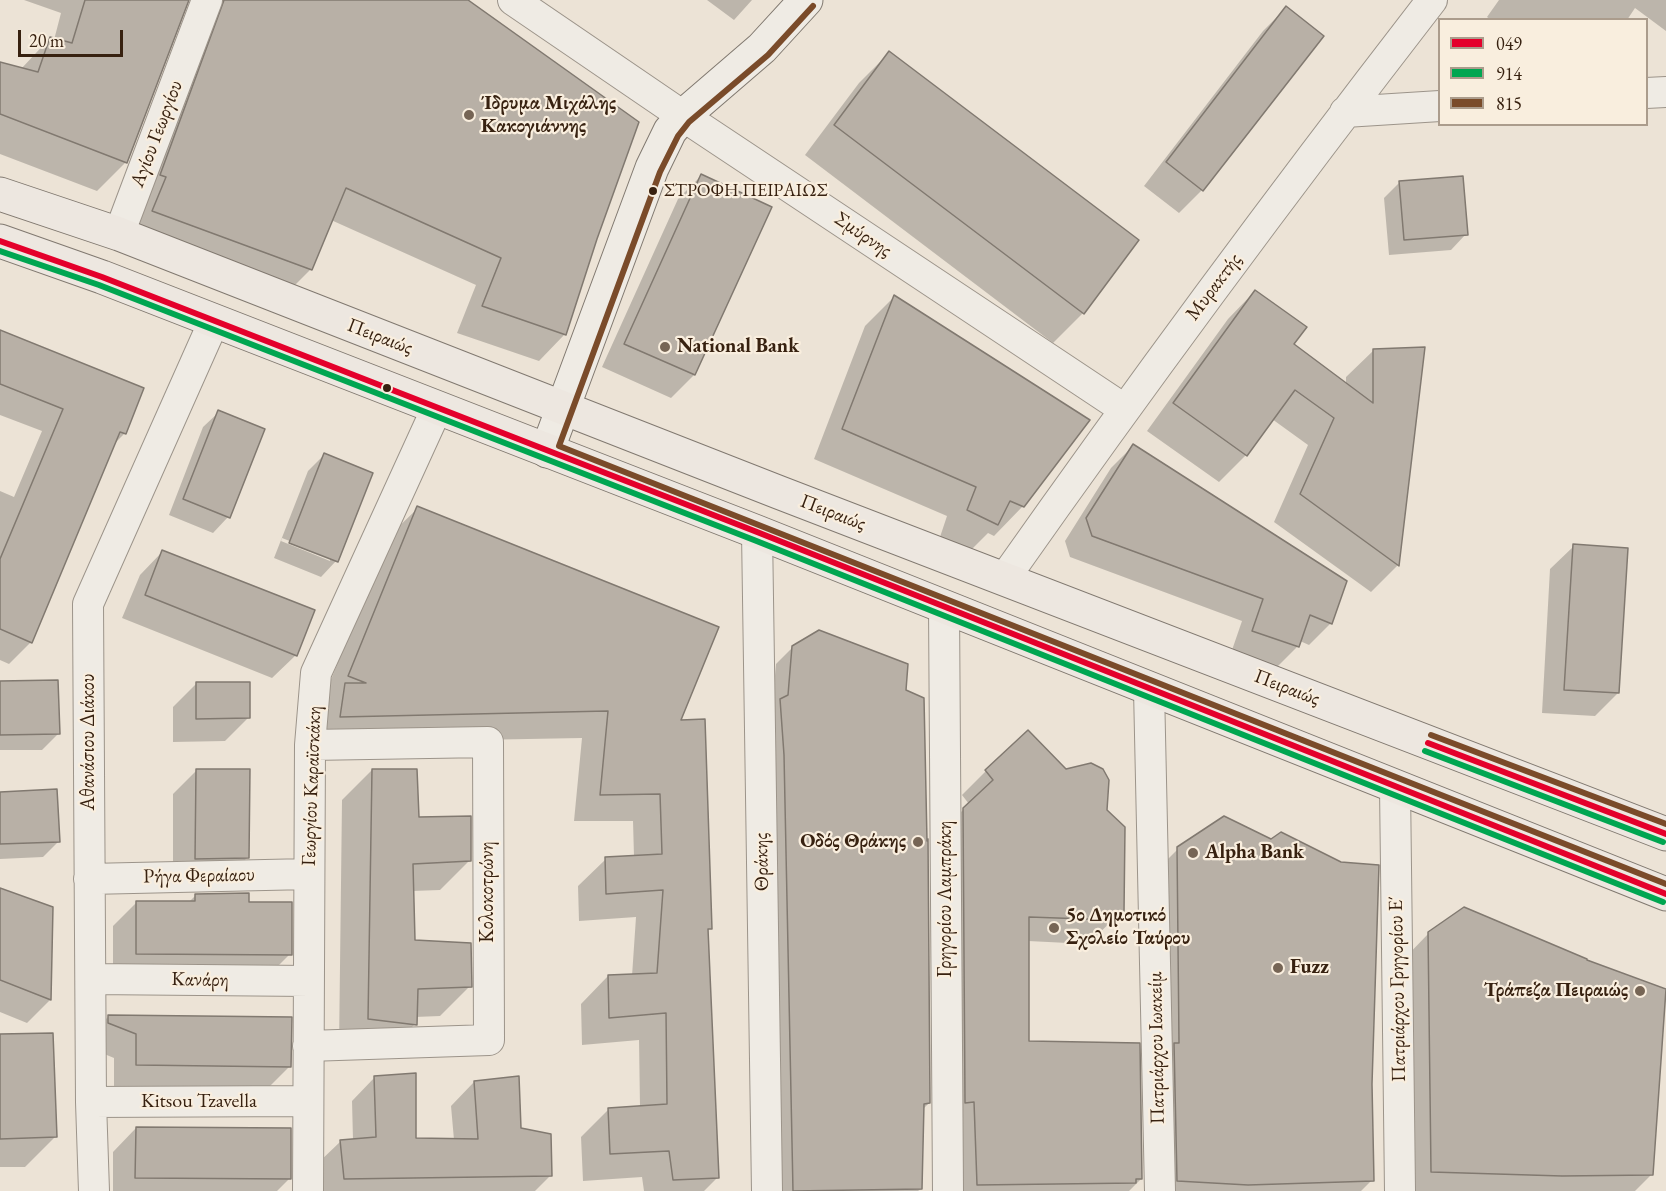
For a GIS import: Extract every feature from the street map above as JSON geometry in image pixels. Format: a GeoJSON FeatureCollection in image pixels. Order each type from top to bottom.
{"type":"FeatureCollection","features":[{"type":"Feature","properties":{"kind":"main road","name":"Πειραιώς"},"geometry":{"type":"LineString","coordinates":[[0,194],[119,234],[1666,834]]}},
{"type":"Feature","properties":{"kind":"main road"},"geometry":{"type":"LineString","coordinates":[[0,241],[102,277],[757,532],[1666,894]]}},
{"type":"Feature","properties":{"kind":"street","name":"Αγίου Γεωργίου"},"geometry":{"type":"LineString","coordinates":[[119,234],[207,0]]}},
{"type":"Feature","properties":{"kind":"street","name":"Σμύρνης"},"geometry":{"type":"LineString","coordinates":[[513,0],[683,116],[1124,409]]}},
{"type":"Feature","properties":{"kind":"street"},"geometry":{"type":"LineString","coordinates":[[547,451],[652,168],[670,131],[683,116],[762,48],[806,0]]}},
{"type":"Feature","properties":{"kind":"street","name":"Μυρακτής"},"geometry":{"type":"LineString","coordinates":[[1004,579],[1124,409],[1345,112],[1432,0]]}},
{"type":"Feature","properties":{"kind":"street"},"geometry":{"type":"LineString","coordinates":[[1648,93],[1666,92]]}},
{"type":"Feature","properties":{"kind":"street"},"geometry":{"type":"LineString","coordinates":[[1345,112],[1438,106]]}},
{"type":"Feature","properties":{"kind":"street","name":"Αθανάσιου Διάκου"},"geometry":{"type":"LineString","coordinates":[[94,1191],[91,1102],[88,604],[214,321]]}},
{"type":"Feature","properties":{"kind":"street","name":"Γεωργίου Καραϊσκάκη"},"geometry":{"type":"LineString","coordinates":[[308,1191],[310,745],[316,673],[437,408]]}},
{"type":"Feature","properties":{"kind":"street","name":"Θράκης"},"geometry":{"type":"LineString","coordinates":[[757,532],[767,1191]]}},
{"type":"Feature","properties":{"kind":"street","name":"Γρηγορίου Λαμπράκη"},"geometry":{"type":"LineString","coordinates":[[944,607],[948,1191]]}},
{"type":"Feature","properties":{"kind":"street","name":"Πατριάρχου Ιωακείμ"},"geometry":{"type":"LineString","coordinates":[[1149,688],[1160,1191]]}},
{"type":"Feature","properties":{"kind":"street","name":"Κολοκοτρώνη"},"geometry":{"type":"LineString","coordinates":[[308,1046],[489,1040],[488,742],[310,745]]}},
{"type":"Feature","properties":{"kind":"street","name":"Πατριάρχου Γρηγορίου Ε΄"},"geometry":{"type":"LineString","coordinates":[[1395,787],[1400,1191]]}},
{"type":"Feature","properties":{"kind":"street","name":"Ρήγα Φεραίαου"},"geometry":{"type":"LineString","coordinates":[[89,879],[309,874]]}},
{"type":"Feature","properties":{"kind":"street","name":"Κανάρη"},"geometry":{"type":"LineString","coordinates":[[91,979],[309,981]]}},
{"type":"Feature","properties":{"kind":"street","name":"Kitsou Tzavella"},"geometry":{"type":"LineString","coordinates":[[91,1102],[308,1101]]}},
{"type":"Feature","properties":{"kind":"building"},"geometry":{"type":"Polygon","coordinates":[[[85,0],[189,0],[127,163],[0,114],[0,62],[38,72],[50,37],[72,43],[85,0]]]}},
{"type":"Feature","properties":{"kind":"building"},"geometry":{"type":"Polygon","coordinates":[[[224,0],[468,0],[639,122],[566,335],[482,306],[501,258],[346,188],[312,270],[152,211],[166,177],[160,175],[224,0]]]}},
{"type":"Feature","properties":{"kind":"building"},"geometry":{"type":"Polygon","coordinates":[[[1286,6],[1324,36],[1203,191],[1166,162],[1286,6]]]}},
{"type":"Feature","properties":{"kind":"building"},"geometry":{"type":"Polygon","coordinates":[[[889,51],[1139,240],[1084,314],[834,125],[889,51]]]}},
{"type":"Feature","properties":{"kind":"building"},"geometry":{"type":"Polygon","coordinates":[[[701,174],[772,207],[695,375],[624,344],[701,174]]]}},
{"type":"Feature","properties":{"kind":"building"},"geometry":{"type":"Polygon","coordinates":[[[1463,176],[1468,235],[1404,240],[1399,181],[1463,176]]]}},
{"type":"Feature","properties":{"kind":"building"},"geometry":{"type":"Polygon","coordinates":[[[1255,290],[1307,327],[1294,344],[1373,403],[1373,349],[1425,347],[1399,566],[1300,494],[1334,418],[1295,390],[1247,456],[1173,403],[1255,290]]]}},
{"type":"Feature","properties":{"kind":"building"},"geometry":{"type":"Polygon","coordinates":[[[894,295],[1090,420],[1024,507],[1010,501],[998,525],[967,510],[976,487],[842,429],[894,295]]]}},
{"type":"Feature","properties":{"kind":"building"},"geometry":{"type":"Polygon","coordinates":[[[0,330],[144,388],[126,434],[120,432],[32,643],[0,629],[0,559],[63,409],[0,384],[0,330]]]}},
{"type":"Feature","properties":{"kind":"building"},"geometry":{"type":"Polygon","coordinates":[[[218,410],[265,429],[230,518],[183,499],[218,410]]]}},
{"type":"Feature","properties":{"kind":"building"},"geometry":{"type":"Polygon","coordinates":[[[1133,444],[1347,581],[1332,624],[1310,615],[1299,647],[1252,631],[1263,599],[1092,536],[1086,518],[1133,444]]]}},
{"type":"Feature","properties":{"kind":"building"},"geometry":{"type":"Polygon","coordinates":[[[324,453],[373,473],[338,562],[289,543],[324,453]]]}},
{"type":"Feature","properties":{"kind":"building"},"geometry":{"type":"Polygon","coordinates":[[[417,506],[719,627],[681,720],[705,719],[712,929],[708,929],[719,1178],[673,1180],[669,1151],[610,1154],[608,1108],[667,1104],[666,1013],[609,1018],[608,975],[657,973],[663,890],[606,894],[605,857],[662,854],[660,794],[600,795],[608,711],[340,717],[345,683],[366,683],[348,676],[417,506]]]}},
{"type":"Feature","properties":{"kind":"building"},"geometry":{"type":"Polygon","coordinates":[[[1573,544],[1628,548],[1619,693],[1564,690],[1573,544]]]}},
{"type":"Feature","properties":{"kind":"building"},"geometry":{"type":"Polygon","coordinates":[[[162,550],[315,610],[297,656],[145,595],[162,550]]]}},
{"type":"Feature","properties":{"kind":"building"},"geometry":{"type":"Polygon","coordinates":[[[819,630],[908,664],[906,690],[924,698],[927,841],[928,839],[930,1103],[924,1104],[922,1189],[793,1191],[784,755],[780,699],[788,695],[792,646],[819,630]]]}},
{"type":"Feature","properties":{"kind":"building"},"geometry":{"type":"Polygon","coordinates":[[[58,680],[60,734],[0,735],[0,681],[58,680]]]}},
{"type":"Feature","properties":{"kind":"building"},"geometry":{"type":"Polygon","coordinates":[[[196,682],[250,682],[250,718],[196,719],[196,682]]]}},
{"type":"Feature","properties":{"kind":"building"},"geometry":{"type":"Polygon","coordinates":[[[1028,730],[1066,769],[1091,763],[1103,769],[1109,780],[1107,810],[1125,827],[1124,912],[1113,920],[1029,917],[1029,1041],[1140,1043],[1142,1179],[1136,1179],[1136,1183],[977,1185],[974,1102],[965,1103],[963,808],[993,780],[985,770],[1028,730]]]}},
{"type":"Feature","properties":{"kind":"building"},"geometry":{"type":"Polygon","coordinates":[[[196,769],[250,769],[249,858],[195,859],[196,769]]]}},
{"type":"Feature","properties":{"kind":"building"},"geometry":{"type":"Polygon","coordinates":[[[372,769],[417,769],[419,817],[471,816],[471,861],[413,864],[415,940],[471,943],[472,987],[418,989],[417,1025],[368,1019],[372,769]]]}},
{"type":"Feature","properties":{"kind":"building"},"geometry":{"type":"Polygon","coordinates":[[[57,789],[60,842],[0,844],[0,792],[57,789]]]}},
{"type":"Feature","properties":{"kind":"building"},"geometry":{"type":"Polygon","coordinates":[[[1224,816],[1271,839],[1281,832],[1341,862],[1379,865],[1372,1084],[1374,1181],[1248,1185],[1177,1181],[1174,1043],[1179,1043],[1177,847],[1224,816]]]}},
{"type":"Feature","properties":{"kind":"building"},"geometry":{"type":"Polygon","coordinates":[[[0,888],[53,907],[51,1000],[0,980],[0,888]]]}},
{"type":"Feature","properties":{"kind":"building"},"geometry":{"type":"Polygon","coordinates":[[[249,893],[249,902],[292,902],[292,955],[136,954],[136,901],[195,901],[195,894],[249,893]]]}},
{"type":"Feature","properties":{"kind":"building"},"geometry":{"type":"Polygon","coordinates":[[[1464,907],[1587,960],[1666,989],[1653,1175],[1562,1176],[1431,1172],[1428,932],[1464,907]]]}},
{"type":"Feature","properties":{"kind":"building"},"geometry":{"type":"Polygon","coordinates":[[[108,1015],[292,1017],[291,1067],[136,1065],[136,1034],[108,1023],[108,1015]]]}},
{"type":"Feature","properties":{"kind":"building"},"geometry":{"type":"Polygon","coordinates":[[[53,1033],[57,1137],[0,1139],[0,1034],[53,1033]]]}},
{"type":"Feature","properties":{"kind":"building"},"geometry":{"type":"Polygon","coordinates":[[[416,1073],[416,1138],[478,1139],[474,1081],[519,1076],[521,1128],[551,1134],[552,1176],[344,1179],[340,1140],[376,1137],[374,1076],[416,1073]]]}},
{"type":"Feature","properties":{"kind":"building"},"geometry":{"type":"Polygon","coordinates":[[[136,1127],[291,1128],[291,1179],[135,1178],[136,1127]]]}},
{"type":"Feature","properties":{"kind":"transit line","name":"815"},"geometry":{"type":"LineString","coordinates":[[813,6],[768,55],[689,122],[678,136],[660,172],[559,446],[1666,884]]}},
{"type":"Feature","properties":{"kind":"transit line","name":"049"},"geometry":{"type":"LineString","coordinates":[[0,241],[102,277],[757,532],[1666,894]]}},
{"type":"Feature","properties":{"kind":"transit line","name":"914"},"geometry":{"type":"LineString","coordinates":[[0,251],[99,285],[754,540],[1663,902]]}},
{"type":"Feature","properties":{"kind":"transit line","name":"815"},"geometry":{"type":"LineString","coordinates":[[1431,735],[1666,824]]}},
{"type":"Feature","properties":{"kind":"transit line","name":"049"},"geometry":{"type":"LineString","coordinates":[[1428,743],[1666,834]]}},
{"type":"Feature","properties":{"kind":"transit line","name":"914"},"geometry":{"type":"LineString","coordinates":[[1425,751],[1663,842]]}},
{"type":"Feature","properties":{"kind":"place","name":"Ίδρυμα Μιχάλης Κακογιάννης"},"geometry":{"type":"Point","coordinates":[469,115]}},
{"type":"Feature","properties":{"kind":"place","name":"ΣΤΡΟΦΗ ΠΕΙΡΑΙΩΣ"},"geometry":{"type":"Point","coordinates":[653,191]}},
{"type":"Feature","properties":{"kind":"place","name":"National Bank"},"geometry":{"type":"Point","coordinates":[665,347]}},
{"type":"Feature","properties":{"kind":"place","name":"Οδός Θράκης"},"geometry":{"type":"Point","coordinates":[918,842]}},
{"type":"Feature","properties":{"kind":"place","name":"Alpha Bank"},"geometry":{"type":"Point","coordinates":[1193,853]}},
{"type":"Feature","properties":{"kind":"place","name":"5ο Δημοτικό Σχολείο Ταύρου"},"geometry":{"type":"Point","coordinates":[1054,928]}},
{"type":"Feature","properties":{"kind":"place","name":"Fuzz"},"geometry":{"type":"Point","coordinates":[1278,968]}},
{"type":"Feature","properties":{"kind":"place","name":"Τράπεζα Πειραιώς"},"geometry":{"type":"Point","coordinates":[1640,991]}}]}
